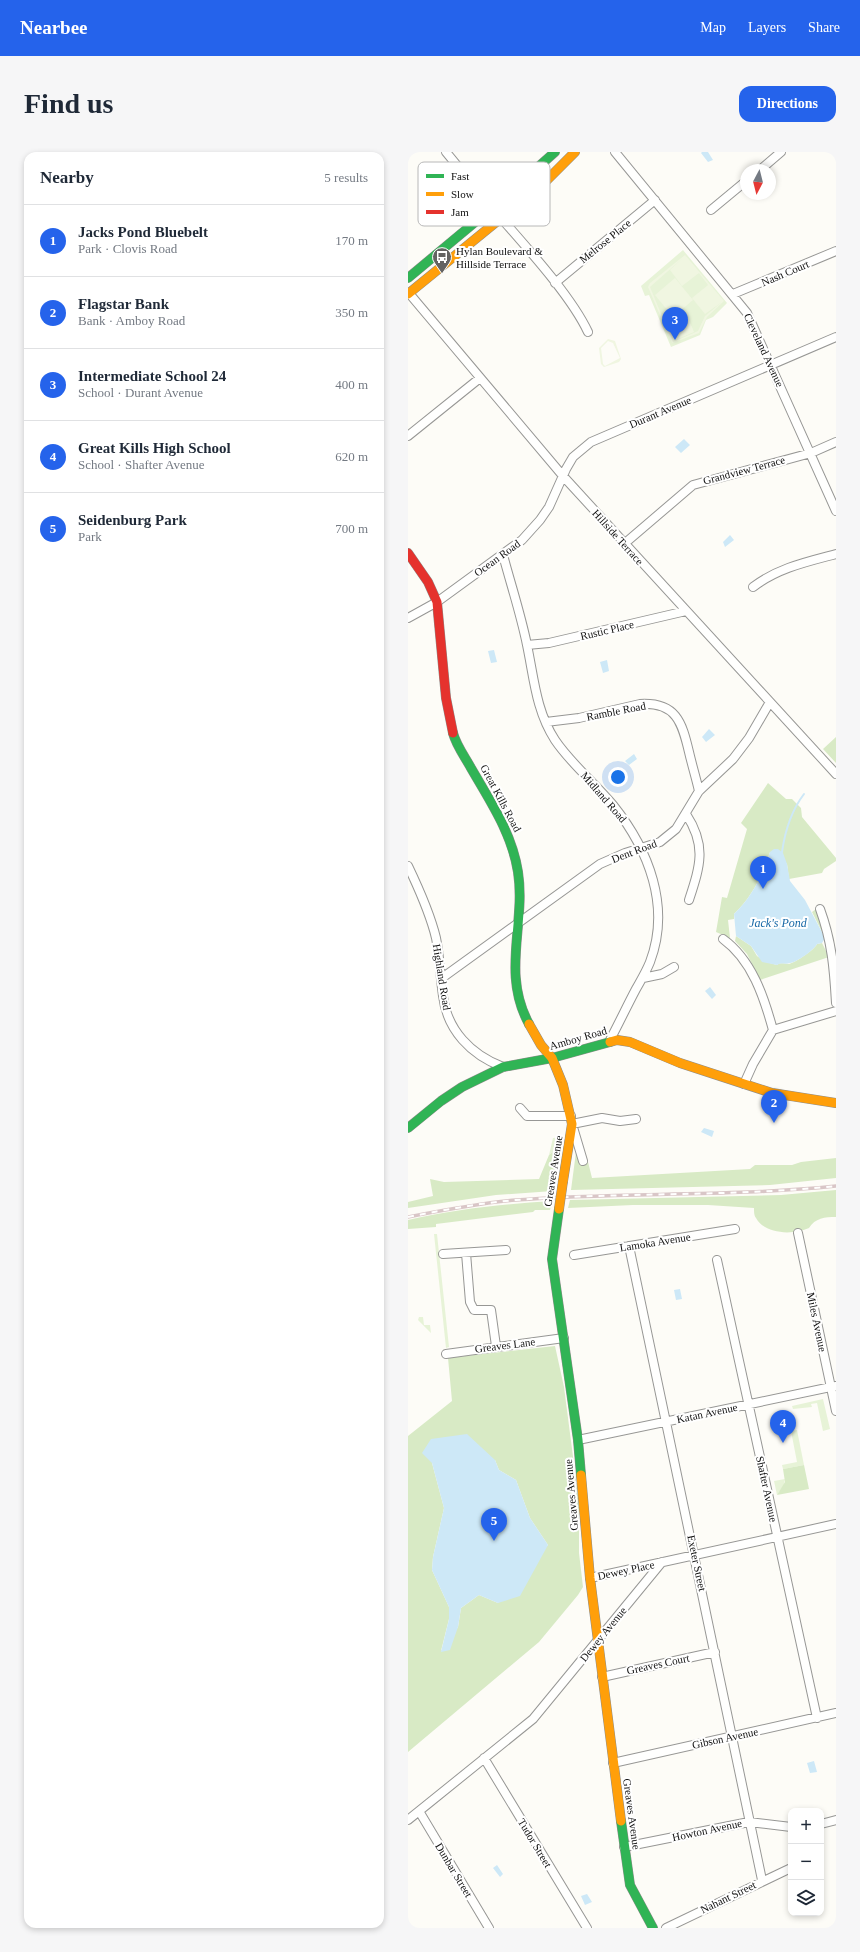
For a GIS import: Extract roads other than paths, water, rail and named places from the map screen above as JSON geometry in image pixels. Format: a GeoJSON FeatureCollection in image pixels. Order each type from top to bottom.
{"type":"FeatureCollection","features":[{"type":"Feature","properties":{"kind":"street"},"geometry":{"type":"LineString","coordinates":[[544,162],[555,152]]}},
{"type":"Feature","properties":{"kind":"street"},"geometry":{"type":"LineString","coordinates":[[550,177],[575,152]]}},
{"type":"Feature","properties":{"kind":"street","name":"Cleveland Avenue"},"geometry":{"type":"LineString","coordinates":[[615,152],[733,294],[747,313],[772,364],[836,510]]}},
{"type":"Feature","properties":{"kind":"street"},"geometry":{"type":"LineString","coordinates":[[767,152],[773,159]]}},
{"type":"Feature","properties":{"kind":"street"},"geometry":{"type":"LineString","coordinates":[[767,164],[781,152]]}},
{"type":"Feature","properties":{"kind":"street"},"geometry":{"type":"LineString","coordinates":[[448,153],[455,162]]}},
{"type":"Feature","properties":{"kind":"street"},"geometry":{"type":"LineString","coordinates":[[711,210],[740,186]]}},
{"type":"Feature","properties":{"kind":"street","name":"Melrose Place"},"geometry":{"type":"LineString","coordinates":[[555,283],[655,200]]}},
{"type":"Feature","properties":{"kind":"street"},"geometry":{"type":"LineString","coordinates":[[408,278],[470,226]]}},
{"type":"Feature","properties":{"kind":"street"},"geometry":{"type":"LineString","coordinates":[[408,293],[491,226]]}},
{"type":"Feature","properties":{"kind":"street"},"geometry":{"type":"LineString","coordinates":[[508,226],[555,283],[583,321],[588,332]]}},
{"type":"Feature","properties":{"kind":"street","name":"Nash Court"},"geometry":{"type":"LineString","coordinates":[[733,294],[836,251]]}},
{"type":"Feature","properties":{"kind":"street","name":"Hillside Terrace"},"geometry":{"type":"LineString","coordinates":[[408,293],[562,476],[836,774]]}},
{"type":"Feature","properties":{"kind":"street","name":"Durant Avenue"},"geometry":{"type":"LineString","coordinates":[[562,476],[573,457],[597,438],[836,337]]}},
{"type":"Feature","properties":{"kind":"street"},"geometry":{"type":"LineString","coordinates":[[408,436],[480,378]]}},
{"type":"Feature","properties":{"kind":"street","name":"Grandview Terrace"},"geometry":{"type":"LineString","coordinates":[[624,544],[693,485],[810,453],[836,442]]}},
{"type":"Feature","properties":{"kind":"street","name":"Ocean Road"},"geometry":{"type":"LineString","coordinates":[[408,618],[437,602],[522,540],[540,520],[557,492],[562,476]]}},
{"type":"Feature","properties":{"kind":"street","name":"Great Kills Road"},"geometry":{"type":"LineString","coordinates":[[408,553],[428,582],[437,602],[448,713],[454,737],[509,835],[518,872],[519,890],[518,925],[514,960],[517,990],[527,1020],[541,1045],[552,1058]]}},
{"type":"Feature","properties":{"kind":"street"},"geometry":{"type":"LineString","coordinates":[[753,587],[767,576],[782,569],[836,554]]}},
{"type":"Feature","properties":{"kind":"street","name":"Midland Road"},"geometry":{"type":"LineString","coordinates":[[503,555],[527,645],[538,704],[546,722],[555,740],[612,804],[630,827],[652,876],[658,902],[658,917],[654,950],[643,978],[610,1040]]}},
{"type":"Feature","properties":{"kind":"street","name":"Rustic Place"},"geometry":{"type":"LineString","coordinates":[[527,645],[549,643],[686,611]]}},
{"type":"Feature","properties":{"kind":"street","name":"Dent Road"},"geometry":{"type":"LineString","coordinates":[[442,978],[518,925],[560,892],[600,864],[625,852],[651,846],[667,837],[676,829],[699,791],[733,759],[749,738],[770,702]]}},
{"type":"Feature","properties":{"kind":"street","name":"Ramble Road"},"geometry":{"type":"LineString","coordinates":[[546,722],[579,718],[640,704],[663,707],[676,717],[685,732],[699,791]]}},
{"type":"Feature","properties":{"kind":"street"},"geometry":{"type":"LineString","coordinates":[[686,814],[697,834],[701,856],[697,877],[690,900]]}},
{"type":"Feature","properties":{"kind":"street","name":"Highland Road"},"geometry":{"type":"LineString","coordinates":[[408,866],[430,917],[440,959],[446,1009],[456,1032],[481,1057],[503,1067]]}},
{"type":"Feature","properties":{"kind":"street"},"geometry":{"type":"LineString","coordinates":[[820,909],[830,936],[834,961],[836,1003]]}},
{"type":"Feature","properties":{"kind":"street"},"geometry":{"type":"LineString","coordinates":[[723,939],[740,954],[748,965],[763,999],[773,1030]]}},
{"type":"Feature","properties":{"kind":"street"},"geometry":{"type":"LineString","coordinates":[[643,978],[662,974],[674,967]]}},
{"type":"Feature","properties":{"kind":"street"},"geometry":{"type":"LineString","coordinates":[[744,1084],[756,1058],[773,1030],[836,1011]]}},
{"type":"Feature","properties":{"kind":"street","name":"Amboy Road"},"geometry":{"type":"LineString","coordinates":[[408,1128],[436,1105],[462,1087],[503,1067],[552,1058],[610,1040],[630,1042],[680,1063],[782,1095],[836,1103]]}},
{"type":"Feature","properties":{"kind":"street","name":"Greaves Avenue"},"geometry":{"type":"LineString","coordinates":[[552,1058],[563,1085],[571,1120],[552,1259],[578,1440],[590,1578],[624,1847],[630,1885],[653,1928]]}},
{"type":"Feature","properties":{"kind":"street"},"geometry":{"type":"LineString","coordinates":[[520,1108],[527,1116],[571,1120],[602,1118],[620,1121],[636,1119]]}},
{"type":"Feature","properties":{"kind":"street"},"geometry":{"type":"LineString","coordinates":[[571,1120],[583,1161]]}},
{"type":"Feature","properties":{"kind":"street","name":"Lamoka Avenue"},"geometry":{"type":"LineString","coordinates":[[574,1255],[735,1229]]}},
{"type":"Feature","properties":{"kind":"street","name":"Miles Avenue"},"geometry":{"type":"LineString","coordinates":[[798,1233],[833,1387],[836,1411]]}},
{"type":"Feature","properties":{"kind":"street","name":"Exeter Street"},"geometry":{"type":"LineString","coordinates":[[629,1246],[696,1556],[731,1737],[762,1880]]}},
{"type":"Feature","properties":{"kind":"street"},"geometry":{"type":"LineString","coordinates":[[443,1254],[506,1250]]}},
{"type":"Feature","properties":{"kind":"street"},"geometry":{"type":"LineString","coordinates":[[466,1252],[470,1302],[474,1310],[491,1310],[496,1346]]}},
{"type":"Feature","properties":{"kind":"street","name":"Shafter Avenue"},"geometry":{"type":"LineString","coordinates":[[717,1260],[817,1718]]}},
{"type":"Feature","properties":{"kind":"street","name":"Greaves Lane"},"geometry":{"type":"LineString","coordinates":[[446,1354],[496,1346],[564,1338]]}},
{"type":"Feature","properties":{"kind":"street","name":"Katan Avenue"},"geometry":{"type":"LineString","coordinates":[[578,1440],[833,1387]]}},
{"type":"Feature","properties":{"kind":"street"},"geometry":{"type":"LineString","coordinates":[[662,1562],[696,1556],[836,1524]]}},
{"type":"Feature","properties":{"kind":"street","name":"Dewey Place"},"geometry":{"type":"LineString","coordinates":[[590,1578],[662,1562]]}},
{"type":"Feature","properties":{"kind":"street","name":"Dewey Avenue"},"geometry":{"type":"LineString","coordinates":[[408,1820],[533,1719],[598,1638],[662,1562]]}},
{"type":"Feature","properties":{"kind":"street","name":"Greaves Court"},"geometry":{"type":"LineString","coordinates":[[602,1677],[714,1652]]}},
{"type":"Feature","properties":{"kind":"street","name":"Gibson Avenue"},"geometry":{"type":"LineString","coordinates":[[614,1762],[836,1714]]}},
{"type":"Feature","properties":{"kind":"street","name":"Tudor Street"},"geometry":{"type":"LineString","coordinates":[[484,1758],[587,1928]]}},
{"type":"Feature","properties":{"kind":"street","name":"Dunbar Street"},"geometry":{"type":"LineString","coordinates":[[418,1812],[489,1928]]}},
{"type":"Feature","properties":{"kind":"street"},"geometry":{"type":"LineString","coordinates":[[824,1823],[836,1820]]}},
{"type":"Feature","properties":{"kind":"street","name":"Howton Avenue"},"geometry":{"type":"LineString","coordinates":[[624,1847],[749,1822],[788,1827]]}},
{"type":"Feature","properties":{"kind":"street","name":"Nahant Street"},"geometry":{"type":"LineString","coordinates":[[666,1928],[762,1880],[788,1869]]}},
{"type":"Feature","properties":{"kind":"water"},"geometry":{"type":"Polygon","coordinates":[[[708,152],[713,160],[708,162],[701,153],[708,152]]]}},
{"type":"Feature","properties":{"kind":"water"},"geometry":{"type":"Polygon","coordinates":[[[684,439],[690,445],[681,453],[675,447],[684,439]]]}},
{"type":"Feature","properties":{"kind":"water"},"geometry":{"type":"Polygon","coordinates":[[[730,535],[734,540],[725,547],[723,542],[730,535]]]}},
{"type":"Feature","properties":{"kind":"water"},"geometry":{"type":"Polygon","coordinates":[[[494,650],[497,662],[491,663],[488,651],[494,650]]]}},
{"type":"Feature","properties":{"kind":"water"},"geometry":{"type":"Polygon","coordinates":[[[607,660],[609,671],[603,673],[600,662],[607,660]]]}},
{"type":"Feature","properties":{"kind":"water"},"geometry":{"type":"Polygon","coordinates":[[[709,729],[715,735],[706,742],[702,737],[709,729]]]}},
{"type":"Feature","properties":{"kind":"water"},"geometry":{"type":"Polygon","coordinates":[[[634,754],[637,759],[629,765],[625,761],[634,754]]]}},
{"type":"Feature","properties":{"kind":"water","name":"Jack's Pond"},"geometry":{"type":"Polygon","coordinates":[[[774,849],[778,849],[783,853],[787,864],[790,881],[805,900],[825,938],[822,943],[817,944],[801,958],[788,964],[777,965],[762,962],[751,946],[736,936],[734,914],[751,893],[760,878],[770,852],[774,849]]]}},
{"type":"Feature","properties":{"kind":"water"},"geometry":{"type":"Polygon","coordinates":[[[710,987],[716,995],[712,999],[705,991],[710,987]]]}},
{"type":"Feature","properties":{"kind":"water"},"geometry":{"type":"Polygon","coordinates":[[[704,1128],[714,1131],[712,1137],[701,1132],[704,1128]]]}},
{"type":"Feature","properties":{"kind":"water"},"geometry":{"type":"Polygon","coordinates":[[[680,1289],[682,1299],[676,1300],[674,1290],[680,1289]]]}},
{"type":"Feature","properties":{"kind":"water"},"geometry":{"type":"Polygon","coordinates":[[[467,1434],[495,1460],[499,1470],[516,1480],[530,1518],[548,1545],[520,1596],[498,1603],[479,1595],[461,1608],[458,1627],[450,1650],[441,1652],[449,1619],[449,1607],[432,1570],[433,1557],[444,1508],[432,1463],[422,1453],[431,1439],[467,1434]]]}},
{"type":"Feature","properties":{"kind":"water"},"geometry":{"type":"Polygon","coordinates":[[[814,1761],[817,1772],[810,1773],[807,1763],[814,1761]]]}},
{"type":"Feature","properties":{"kind":"water"},"geometry":{"type":"Polygon","coordinates":[[[497,1865],[503,1874],[500,1877],[493,1868],[497,1865]]]}},
{"type":"Feature","properties":{"kind":"water"},"geometry":{"type":"Polygon","coordinates":[[[587,1894],[592,1902],[585,1905],[581,1896],[587,1894]]]}},
{"type":"Feature","properties":{"kind":"waterway"},"geometry":{"type":"LineString","coordinates":[[782,852],[789,822],[804,794]]}},
{"type":"Feature","properties":{"kind":"railway"},"geometry":{"type":"LineString","coordinates":[[408,1217],[502,1201],[596,1196],[756,1192],[836,1186]]}},
{"type":"Feature","properties":{"kind":"place","name":"Hylan Boulevard & Hillside Terrace"},"geometry":{"type":"Point","coordinates":[442,274]}},
{"type":"Feature","properties":{"kind":"place","name":"Intermediate School 24"},"geometry":{"type":"Point","coordinates":[675,340]}},
{"type":"Feature","properties":{"kind":"place","name":"Jacks Pond Bluebelt"},"geometry":{"type":"Point","coordinates":[763,889]}},
{"type":"Feature","properties":{"kind":"place","name":"Flagstar Bank"},"geometry":{"type":"Point","coordinates":[774,1123]}},
{"type":"Feature","properties":{"kind":"place","name":"Great Kills High School"},"geometry":{"type":"Point","coordinates":[783,1443]}},
{"type":"Feature","properties":{"kind":"place","name":"Seidenburg Park"},"geometry":{"type":"Point","coordinates":[494,1541]}}]}
